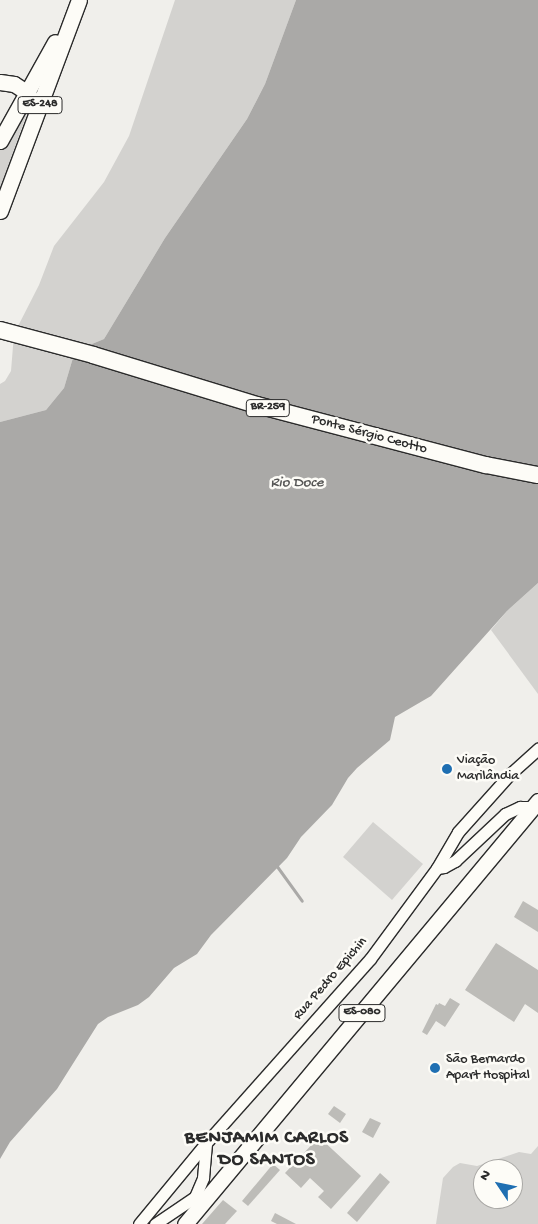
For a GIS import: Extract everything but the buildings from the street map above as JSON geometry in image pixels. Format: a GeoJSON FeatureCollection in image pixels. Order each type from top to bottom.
{"type":"FeatureCollection","features":[{"type":"Feature","properties":{"kind":"highway","name":"Ponte Sérgio Ceotto"},"geometry":{"type":"LineString","coordinates":[[0,330],[93,355],[257,405],[486,465],[538,475]]}},
{"type":"Feature","properties":{"kind":"main road","name":"ES-248"},"geometry":{"type":"LineString","coordinates":[[0,141],[28,93],[75,0]]}},
{"type":"Feature","properties":{"kind":"main road","name":"ES-248"},"geometry":{"type":"LineString","coordinates":[[0,211],[79,0]]}},
{"type":"Feature","properties":{"kind":"main road"},"geometry":{"type":"LineString","coordinates":[[0,82],[14,84],[28,93],[33,107],[32,125]]}},
{"type":"Feature","properties":{"kind":"main road","name":"ES-080"},"geometry":{"type":"LineString","coordinates":[[185,1224],[199,1200],[536,804]]}},
{"type":"Feature","properties":{"kind":"street","name":"Rua Pedro Epichin"},"geometry":{"type":"LineString","coordinates":[[139,1224],[206,1143],[370,959],[437,868],[458,832],[510,774],[538,749]]}},
{"type":"Feature","properties":{"kind":"street"},"geometry":{"type":"LineString","coordinates":[[437,868],[444,867],[455,861],[506,814],[536,804]]}},
{"type":"Feature","properties":{"kind":"street"},"geometry":{"type":"LineString","coordinates":[[155,1224],[199,1200],[204,1178],[206,1143]]}},
{"type":"Feature","properties":{"kind":"shaded area"},"geometry":{"type":"Polygon","coordinates":[[[175,0],[296,0],[265,84],[247,119],[165,238],[104,339],[75,351],[64,388],[46,410],[0,422],[0,384],[5,381],[11,371],[14,334],[39,285],[54,246],[104,182],[129,136],[175,0]]]}},
{"type":"Feature","properties":{"kind":"shaded area"},"geometry":{"type":"Polygon","coordinates":[[[27,103],[29,108],[0,188],[0,148],[27,103]]]}},
{"type":"Feature","properties":{"kind":"shaded area"},"geometry":{"type":"Polygon","coordinates":[[[538,583],[538,694],[491,630],[507,611],[538,583]]]}},
{"type":"Feature","properties":{"kind":"shaded area"},"geometry":{"type":"Polygon","coordinates":[[[373,822],[423,864],[392,900],[343,857],[373,822]]]}},
{"type":"Feature","properties":{"kind":"shaded area"},"geometry":{"type":"Polygon","coordinates":[[[538,1146],[538,1224],[436,1224],[443,1178],[453,1167],[460,1163],[473,1165],[473,1209],[523,1209],[523,1159],[498,1159],[519,1152],[531,1154],[538,1146]]]}},
{"type":"Feature","properties":{"kind":"water","name":"Rio Doce"},"geometry":{"type":"Polygon","coordinates":[[[296,0],[538,0],[538,583],[507,611],[431,696],[395,717],[390,740],[357,768],[348,778],[332,805],[301,837],[287,858],[211,935],[197,954],[174,968],[149,997],[138,1005],[108,1017],[98,1024],[57,1089],[10,1142],[0,1159],[0,422],[46,410],[64,388],[75,351],[104,339],[165,238],[247,119],[265,84],[296,0]]]}},
{"type":"Feature","properties":{"kind":"waterway"},"geometry":{"type":"LineString","coordinates":[[276,865],[302,901]]}},
{"type":"Feature","properties":{"kind":"place","name":"Viação Marilândia"},"geometry":{"type":"Point","coordinates":[447,769]}},
{"type":"Feature","properties":{"kind":"place","name":"São Bernardo Apart Hospital"},"geometry":{"type":"Point","coordinates":[435,1068]}},
{"type":"Feature","properties":{"kind":"district","name":"BENJAMIM CARLOS DO SANTOS"},"geometry":{"type":"Point","coordinates":[267,1150]}}]}
